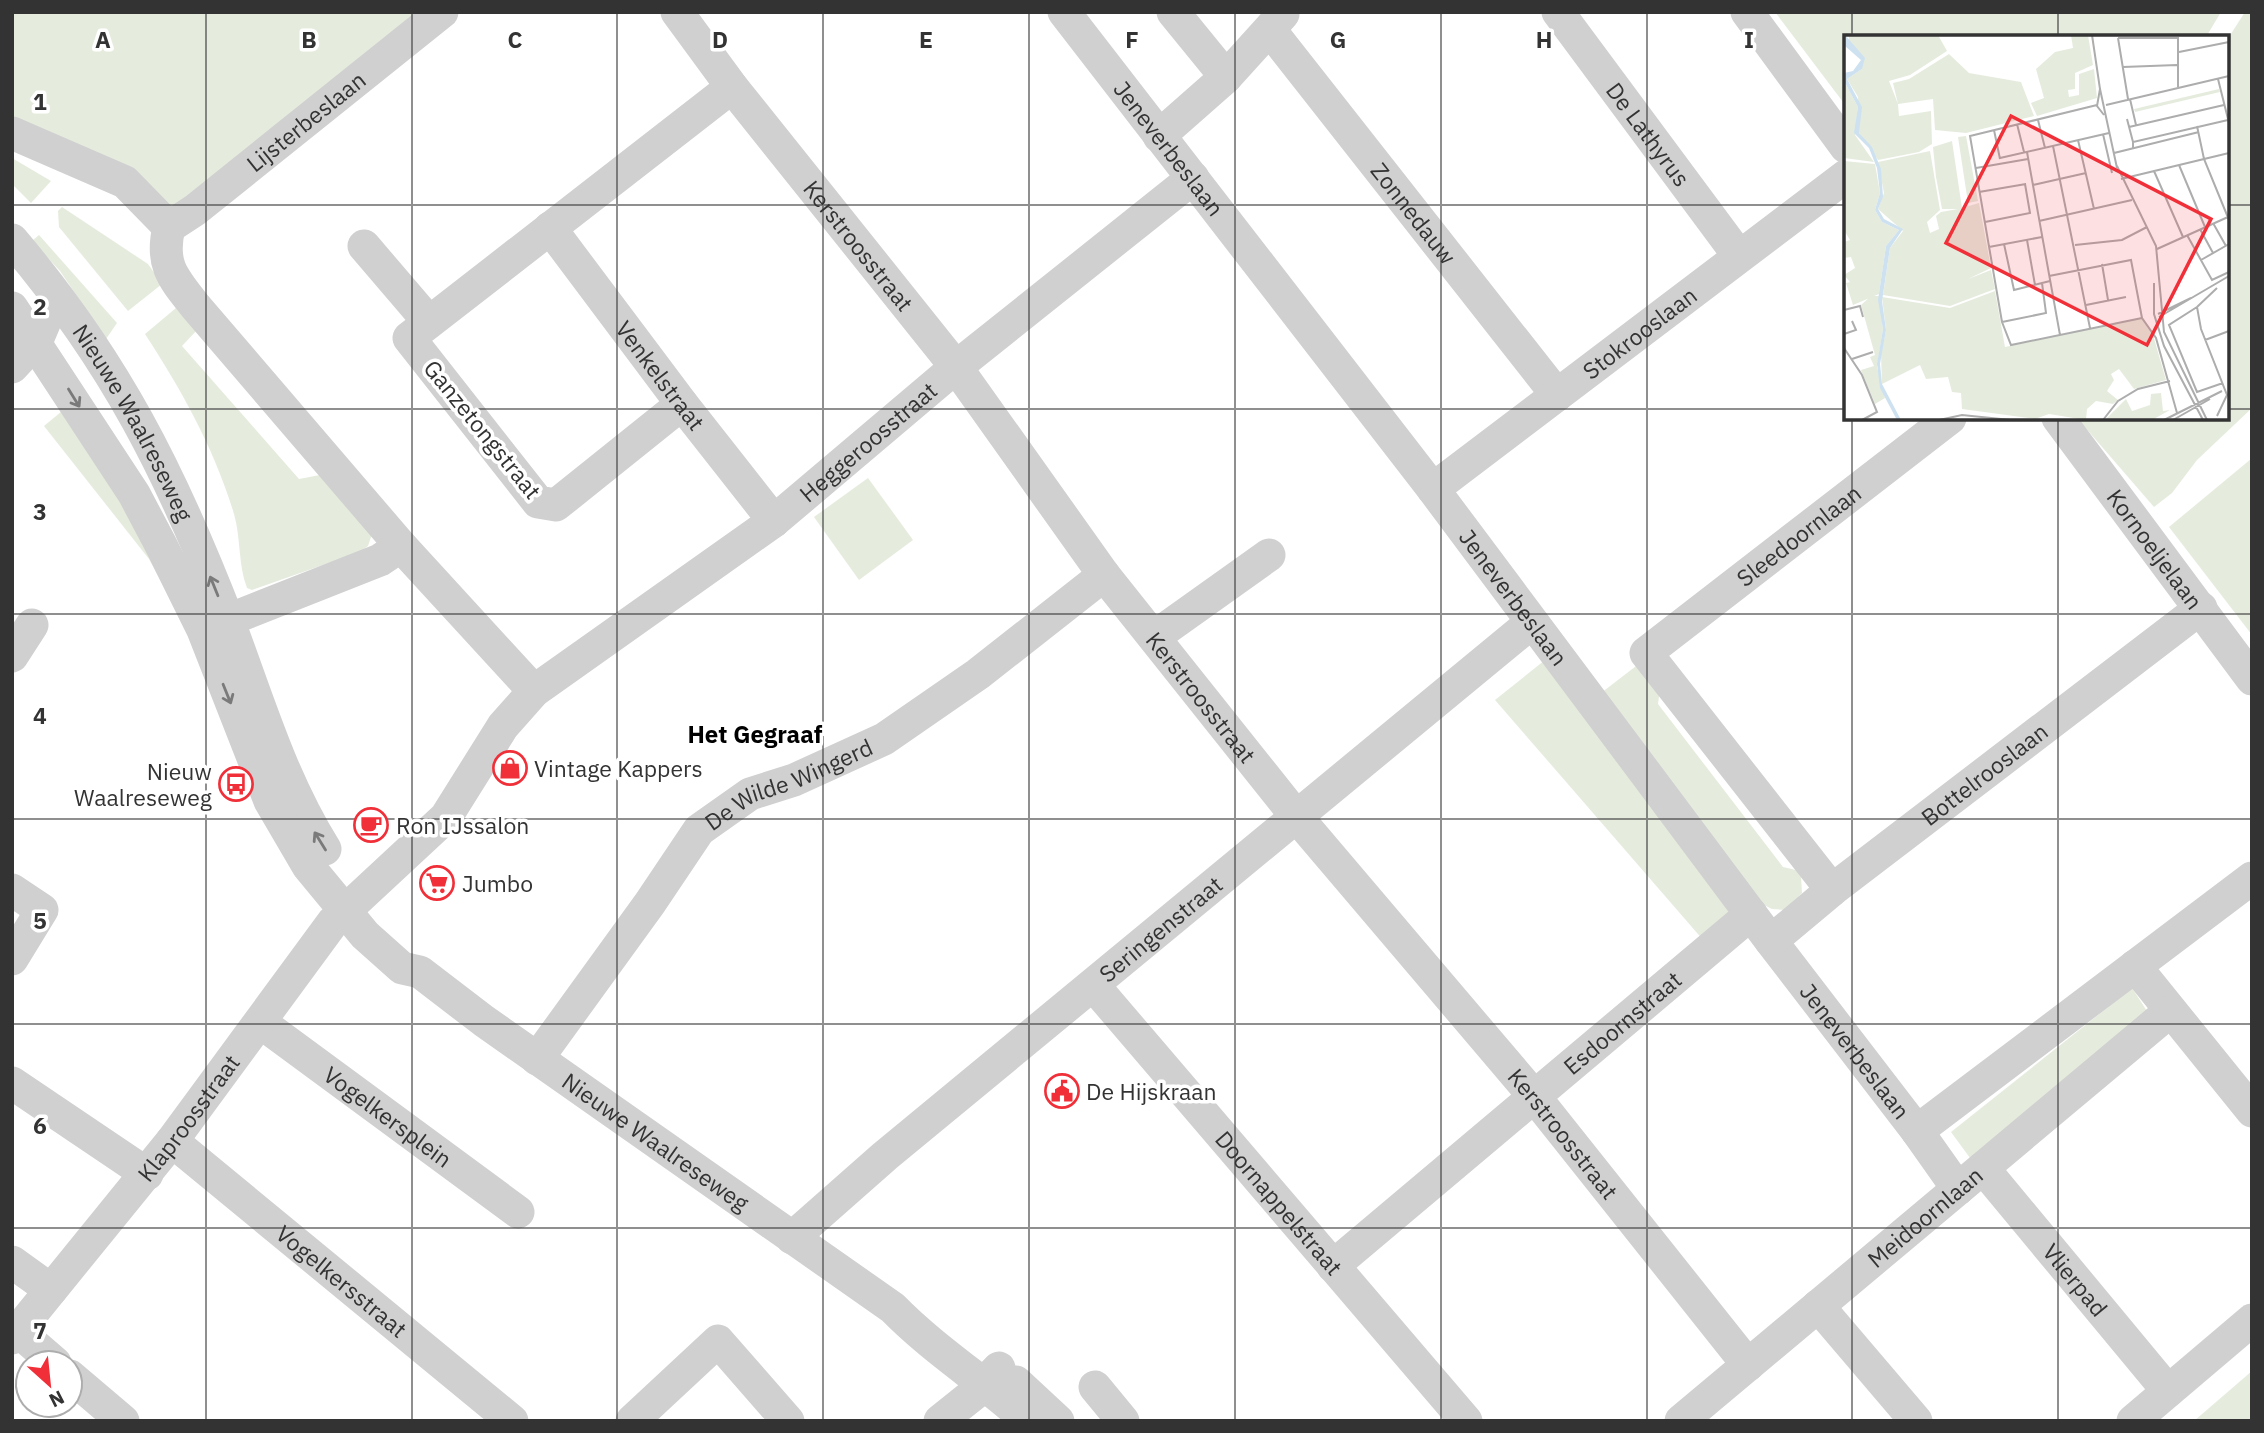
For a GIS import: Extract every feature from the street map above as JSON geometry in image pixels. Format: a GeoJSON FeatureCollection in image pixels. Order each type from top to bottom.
{"type":"FeatureCollection","features":[{"type":"Feature","properties":{"kind":"street","name":"Lijsterbeslaan"},"geometry":{"type":"LineString","coordinates":[[169,227],[195,210],[442,12]]}},
{"type":"Feature","properties":{"kind":"street","name":"Kerstroosstraat"},"geometry":{"type":"LineString","coordinates":[[677,12],[732,88],[956,367],[1104,575],[1296,816],[1534,1096],[1748,1365]]}},
{"type":"Feature","properties":{"kind":"street","name":"Jeneverbeslaan"},"geometry":{"type":"LineString","coordinates":[[1064,12],[1433,489],[1958,1189]]}},
{"type":"Feature","properties":{"kind":"street"},"geometry":{"type":"LineString","coordinates":[[1173,12],[1226,77]]}},
{"type":"Feature","properties":{"kind":"street","name":"De Lathyrus"},"geometry":{"type":"LineString","coordinates":[[1558,12],[1739,256]]}},
{"type":"Feature","properties":{"kind":"street"},"geometry":{"type":"LineString","coordinates":[[1747,12],[1844,144]]}},
{"type":"Feature","properties":{"kind":"street"},"geometry":{"type":"LineString","coordinates":[[1159,136],[1226,77],[1277,21]]}},
{"type":"Feature","properties":{"kind":"street","name":"Zonnedauw"},"geometry":{"type":"LineString","coordinates":[[1277,21],[1557,395]]}},
{"type":"Feature","properties":{"kind":"street","name":"Ganzetongstraat"},"geometry":{"type":"LineString","coordinates":[[419,330],[732,88]]}},
{"type":"Feature","properties":{"kind":"street"},"geometry":{"type":"LineString","coordinates":[[12,133],[125,182],[169,227],[163,252],[177,283],[401,546],[534,691],[503,726],[446,817],[346,909]]}},
{"type":"Feature","properties":{"kind":"street","name":"Stokrooslaan"},"geometry":{"type":"LineString","coordinates":[[1433,489],[1844,177]]}},
{"type":"Feature","properties":{"kind":"street","name":"Heggeroosstraat"},"geometry":{"type":"LineString","coordinates":[[534,691],[774,521],[956,367],[1193,178]]}},
{"type":"Feature","properties":{"kind":"street","name":"Venkelstraat"},"geometry":{"type":"LineString","coordinates":[[550,228],[774,521]]}},
{"type":"Feature","properties":{"kind":"street","name":"Nieuwe Waalreseweg"},"geometry":{"type":"LineString","coordinates":[[12,240],[57,293],[119,384],[162,461],[215,625]]}},
{"type":"Feature","properties":{"kind":"street","name":"Ganzetongstraat"},"geometry":{"type":"LineString","coordinates":[[364,246],[538,502],[556,505],[682,404]]}},
{"type":"Feature","properties":{"kind":"street"},"geometry":{"type":"LineString","coordinates":[[13,309],[57,293]]}},
{"type":"Feature","properties":{"kind":"street"},"geometry":{"type":"LineString","coordinates":[[12,367],[37,341],[57,293]]}},
{"type":"Feature","properties":{"kind":"street","name":"Nieuwe Waalreseweg"},"geometry":{"type":"LineString","coordinates":[[13,309],[37,341],[215,625],[287,779],[332,861],[346,909],[413,955],[420,972],[537,1059],[893,1308],[933,1324],[993,1375],[1058,1421]]}},
{"type":"Feature","properties":{"kind":"street","name":"Sleedoornlaan"},"geometry":{"type":"LineString","coordinates":[[1832,890],[1646,653],[1947,420]]}},
{"type":"Feature","properties":{"kind":"street","name":"Kornoeljelaan"},"geometry":{"type":"LineString","coordinates":[[2060,420],[2252,679]]}},
{"type":"Feature","properties":{"kind":"street"},"geometry":{"type":"LineString","coordinates":[[215,625],[380,561],[401,546]]}},
{"type":"Feature","properties":{"kind":"street"},"geometry":{"type":"LineString","coordinates":[[1154,637],[1269,555]]}},
{"type":"Feature","properties":{"kind":"street","name":"De Wilde Wingerd"},"geometry":{"type":"LineString","coordinates":[[537,1059],[636,923],[699,830],[750,794],[794,780],[884,739],[978,674],[1104,575]]}},
{"type":"Feature","properties":{"kind":"street","name":"Bottelrooslaan"},"geometry":{"type":"LineString","coordinates":[[1771,941],[1832,890],[2201,608]]}},
{"type":"Feature","properties":{"kind":"street","name":"Seringenstraat"},"geometry":{"type":"LineString","coordinates":[[792,1238],[885,1156],[1531,623]]}},
{"type":"Feature","properties":{"kind":"street"},"geometry":{"type":"LineString","coordinates":[[12,656],[33,625]]}},
{"type":"Feature","properties":{"kind":"street"},"geometry":{"type":"LineString","coordinates":[[1917,1131],[2252,878]]}},
{"type":"Feature","properties":{"kind":"street"},"geometry":{"type":"LineString","coordinates":[[12,890],[43,910],[12,959]]}},
{"type":"Feature","properties":{"kind":"street","name":"Klaproosstraat"},"geometry":{"type":"LineString","coordinates":[[15,1335],[172,1141],[346,909]]}},
{"type":"Feature","properties":{"kind":"street","name":"Esdoornstraat"},"geometry":{"type":"LineString","coordinates":[[1333,1266],[1751,914]]}},
{"type":"Feature","properties":{"kind":"street"},"geometry":{"type":"LineString","coordinates":[[2135,967],[2252,1111]]}},
{"type":"Feature","properties":{"kind":"street","name":"Doornappelstraat"},"geometry":{"type":"LineString","coordinates":[[1094,986],[1466,1421]]}},
{"type":"Feature","properties":{"kind":"street","name":"Meidoornlaan"},"geometry":{"type":"LineString","coordinates":[[1681,1421],[2169,1012]]}},
{"type":"Feature","properties":{"kind":"street","name":"Vogelkersplein"},"geometry":{"type":"LineString","coordinates":[[260,1022],[518,1212]]}},
{"type":"Feature","properties":{"kind":"street"},"geometry":{"type":"LineString","coordinates":[[12,1083],[146,1174]]}},
{"type":"Feature","properties":{"kind":"street","name":"Vogelkersstraat"},"geometry":{"type":"LineString","coordinates":[[172,1141],[512,1421]]}},
{"type":"Feature","properties":{"kind":"street","name":"Vlierpad"},"geometry":{"type":"LineString","coordinates":[[1983,1168],[2168,1391]]}},
{"type":"Feature","properties":{"kind":"street"},"geometry":{"type":"LineString","coordinates":[[12,1262],[51,1290]]}},
{"type":"Feature","properties":{"kind":"street"},"geometry":{"type":"LineString","coordinates":[[1818,1306],[1916,1421]]}},
{"type":"Feature","properties":{"kind":"street"},"geometry":{"type":"LineString","coordinates":[[2133,1421],[2252,1320]]}},
{"type":"Feature","properties":{"kind":"street"},"geometry":{"type":"LineString","coordinates":[[15,1335],[35,1349]]}},
{"type":"Feature","properties":{"kind":"street"},"geometry":{"type":"LineString","coordinates":[[632,1421],[718,1341],[788,1421]]}},
{"type":"Feature","properties":{"kind":"street"},"geometry":{"type":"LineString","coordinates":[[940,1421],[993,1375]]}},
{"type":"Feature","properties":{"kind":"street","name":"Nieuwe Waalreseweg"},"geometry":{"type":"LineString","coordinates":[[993,1375],[1028,1421]]}},
{"type":"Feature","properties":{"kind":"street"},"geometry":{"type":"LineString","coordinates":[[1095,1387],[1123,1421]]}},
{"type":"Feature","properties":{"kind":"street"},"geometry":{"type":"LineString","coordinates":[[84,1388],[123,1421]]}},
{"type":"Feature","properties":{"kind":"shaded area"},"geometry":{"type":"Polygon","coordinates":[[[12,12],[423,12],[176,219],[12,132],[12,12]]]}},
{"type":"Feature","properties":{"kind":"shaded area"},"geometry":{"type":"Polygon","coordinates":[[[1775,12],[2221,12],[2207,35],[1844,35],[1844,103],[1775,12]]]}},
{"type":"Feature","properties":{"kind":"shaded area"},"geometry":{"type":"Polygon","coordinates":[[[2245,12],[2252,12],[2252,408],[2197,460],[2172,493],[2154,507],[2079,420],[2229,420],[2229,37],[2245,12]]]}},
{"type":"Feature","properties":{"kind":"shaded area"},"geometry":{"type":"Polygon","coordinates":[[[12,158],[51,181],[31,203],[12,184],[12,158]]]}},
{"type":"Feature","properties":{"kind":"shaded area"},"geometry":{"type":"Polygon","coordinates":[[[62,207],[148,264],[162,284],[128,311],[59,227],[58,211],[62,207]]]}},
{"type":"Feature","properties":{"kind":"shaded area"},"geometry":{"type":"Polygon","coordinates":[[[39,235],[117,323],[106,339],[60,271],[32,241],[39,235]]]}},
{"type":"Feature","properties":{"kind":"shaded area"},"geometry":{"type":"Polygon","coordinates":[[[176,308],[198,329],[182,346],[299,479],[325,474],[372,534],[368,546],[360,552],[252,590],[247,588],[234,514],[217,467],[184,398],[145,334],[176,308]]]}},
{"type":"Feature","properties":{"kind":"shaded area"},"geometry":{"type":"Polygon","coordinates":[[[67,407],[76,417],[191,637],[149,559],[44,426],[67,407]]]}},
{"type":"Feature","properties":{"kind":"shaded area"},"geometry":{"type":"Polygon","coordinates":[[[2252,460],[2252,635],[2169,527],[2252,460]]]}},
{"type":"Feature","properties":{"kind":"shaded area"},"geometry":{"type":"Polygon","coordinates":[[[868,478],[913,540],[859,580],[814,517],[868,478]]]}},
{"type":"Feature","properties":{"kind":"shaded area"},"geometry":{"type":"Polygon","coordinates":[[[1545,660],[1736,914],[1704,941],[1495,700],[1545,660]]]}},
{"type":"Feature","properties":{"kind":"shaded area"},"geometry":{"type":"Polygon","coordinates":[[[1640,663],[1660,689],[1658,704],[1783,867],[1796,870],[1801,877],[1802,893],[1786,910],[1772,909],[1760,903],[1601,693],[1640,663]]]}},
{"type":"Feature","properties":{"kind":"shaded area"},"geometry":{"type":"Polygon","coordinates":[[[2132,988],[2147,1011],[1970,1158],[1951,1132],[2132,988]]]}},
{"type":"Feature","properties":{"kind":"shaded area"},"geometry":{"type":"Polygon","coordinates":[[[2252,1371],[2252,1421],[2194,1421],[2252,1371]]]}},
{"type":"Feature","properties":{"kind":"place","name":"Vintage Kappers"},"geometry":{"type":"Point","coordinates":[510,768]}},
{"type":"Feature","properties":{"kind":"place","name":"Nieuw Waalreseweg"},"geometry":{"type":"Point","coordinates":[236,784]}},
{"type":"Feature","properties":{"kind":"place","name":"Ron IJssalon"},"geometry":{"type":"Point","coordinates":[371,825]}},
{"type":"Feature","properties":{"kind":"place","name":"Jumbo"},"geometry":{"type":"Point","coordinates":[437,883]}},
{"type":"Feature","properties":{"kind":"place","name":"De Hijskraan"},"geometry":{"type":"Point","coordinates":[1062,1091]}},
{"type":"Feature","properties":{"kind":"district","name":"Het Gegraaf"},"geometry":{"type":"Point","coordinates":[755,734]}}]}
